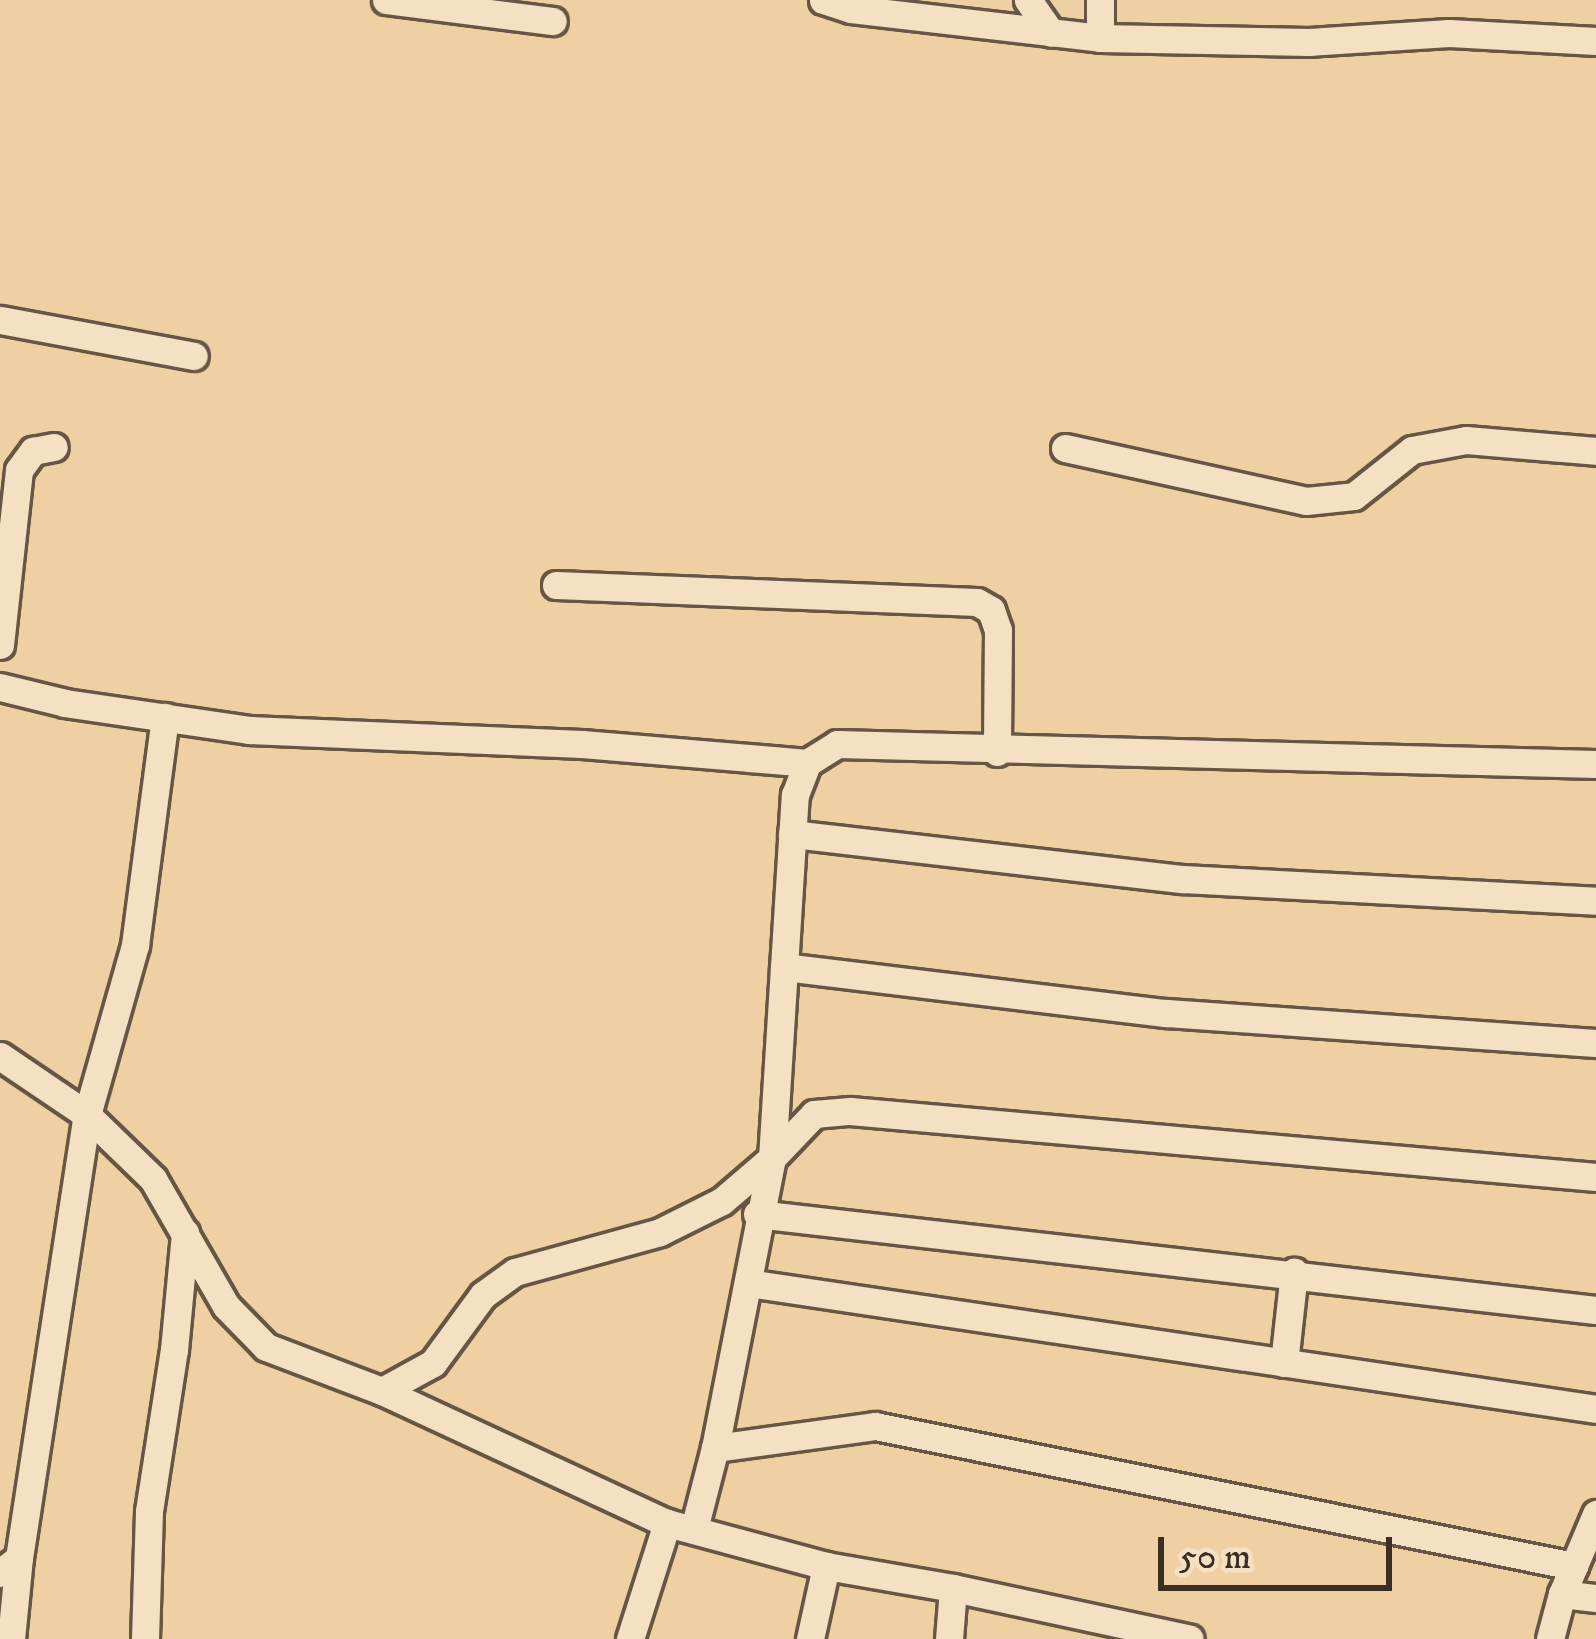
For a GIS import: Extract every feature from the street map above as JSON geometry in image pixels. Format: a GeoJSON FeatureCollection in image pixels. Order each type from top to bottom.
{"type":"FeatureCollection","features":[{"type":"Feature","properties":{"kind":"street"},"geometry":{"type":"LineString","coordinates":[[386,0],[553,21]]}},
{"type":"Feature","properties":{"kind":"street"},"geometry":{"type":"LineString","coordinates":[[823,0],[1100,38],[1309,42],[1449,33],[1596,41]]}},
{"type":"Feature","properties":{"kind":"street"},"geometry":{"type":"LineString","coordinates":[[1028,0],[1052,33]]}},
{"type":"Feature","properties":{"kind":"street"},"geometry":{"type":"LineString","coordinates":[[1100,0],[1100,38]]}},
{"type":"Feature","properties":{"kind":"street"},"geometry":{"type":"LineString","coordinates":[[0,320],[194,356]]}},
{"type":"Feature","properties":{"kind":"street"},"geometry":{"type":"LineString","coordinates":[[1065,448],[1306,501],[1354,496],[1412,450],[1466,440],[1596,451]]}},
{"type":"Feature","properties":{"kind":"street"},"geometry":{"type":"LineString","coordinates":[[0,645],[19,470],[33,451],[54,447]]}},
{"type":"Feature","properties":{"kind":"street"},"geometry":{"type":"LineString","coordinates":[[556,585],[977,602],[991,610],[998,630],[998,752]]}},
{"type":"Feature","properties":{"kind":"street"},"geometry":{"type":"LineString","coordinates":[[0,687],[65,704],[249,730],[582,745],[808,763]]}},
{"type":"Feature","properties":{"kind":"street"},"geometry":{"type":"LineString","coordinates":[[11,1639],[10,1566],[87,1115],[135,946],[165,717]]}},
{"type":"Feature","properties":{"kind":"street"},"geometry":{"type":"LineString","coordinates":[[630,1639],[716,1448],[772,1158],[794,795],[808,763],[837,744],[998,752],[1596,764]]}},
{"type":"Feature","properties":{"kind":"street"},"geometry":{"type":"LineString","coordinates":[[793,834],[1182,879],[1596,901]]}},
{"type":"Feature","properties":{"kind":"street"},"geometry":{"type":"LineString","coordinates":[[784,968],[1166,1013],[1596,1043]]}},
{"type":"Feature","properties":{"kind":"street"},"geometry":{"type":"LineString","coordinates":[[0,1056],[87,1115],[153,1179],[226,1306],[266,1347],[382,1391],[681,1526],[826,1566],[1190,1639]]}},
{"type":"Feature","properties":{"kind":"street"},"geometry":{"type":"LineString","coordinates":[[382,1391],[433,1363],[483,1294],[515,1272],[659,1232],[722,1201],[814,1114],[850,1111],[1596,1178]]}},
{"type":"Feature","properties":{"kind":"street"},"geometry":{"type":"LineString","coordinates":[[758,1214],[1596,1310]]}},
{"type":"Feature","properties":{"kind":"street"},"geometry":{"type":"LineString","coordinates":[[145,1639],[149,1511],[174,1350],[184,1233]]}},
{"type":"Feature","properties":{"kind":"street"},"geometry":{"type":"LineString","coordinates":[[1284,1363],[1294,1272]]}},
{"type":"Feature","properties":{"kind":"street"},"geometry":{"type":"LineString","coordinates":[[748,1283],[1596,1409]]}},
{"type":"Feature","properties":{"kind":"street"},"geometry":{"type":"LineString","coordinates":[[716,1448],[874,1426],[1574,1566]]}},
{"type":"Feature","properties":{"kind":"street"},"geometry":{"type":"LineString","coordinates":[[1550,1639],[1562,1594],[1596,1514]]}},
{"type":"Feature","properties":{"kind":"street"},"geometry":{"type":"LineString","coordinates":[[810,1639],[826,1566]]}},
{"type":"Feature","properties":{"kind":"street"},"geometry":{"type":"LineString","coordinates":[[950,1639],[953,1588]]}},
{"type":"Feature","properties":{"kind":"street"},"geometry":{"type":"LineString","coordinates":[[1562,1594],[1596,1598]]}}]}
